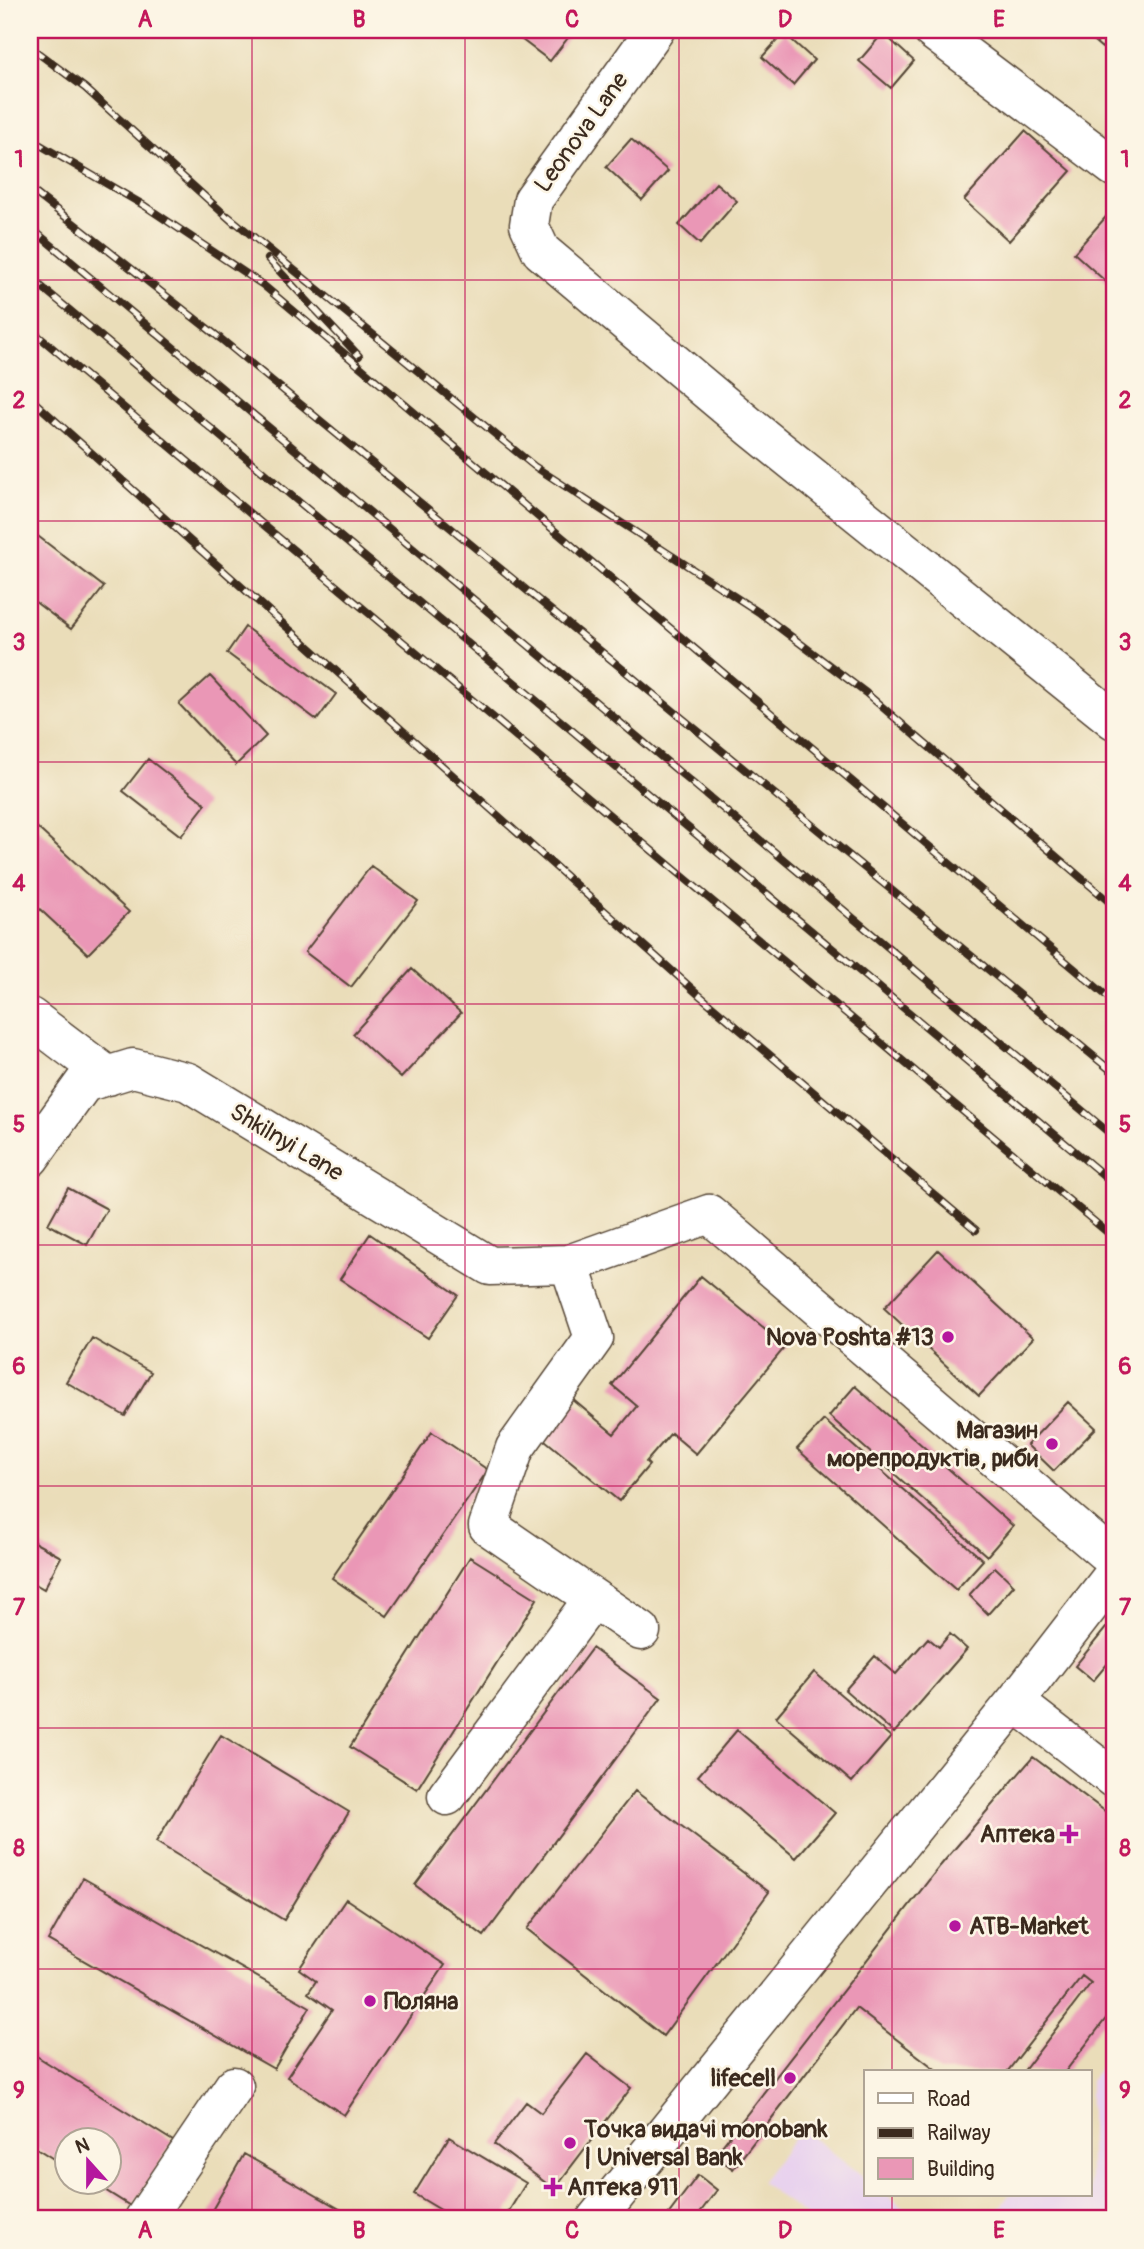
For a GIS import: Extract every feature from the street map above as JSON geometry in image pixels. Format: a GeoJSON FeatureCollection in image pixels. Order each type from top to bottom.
{"type":"FeatureCollection","features":[{"type":"Feature","properties":{"kind":"street","name":"Leonova Lane"},"geometry":{"type":"LineString","coordinates":[[655,30],[533,200],[528,225],[541,251],[753,429],[1114,720]]}},
{"type":"Feature","properties":{"kind":"street"},"geometry":{"type":"LineString","coordinates":[[932,30],[1114,167]]}},
{"type":"Feature","properties":{"kind":"street"},"geometry":{"type":"LineString","coordinates":[[30,1017],[108,1076]]}},
{"type":"Feature","properties":{"kind":"street","name":"Shkilnyi Lane"},"geometry":{"type":"LineString","coordinates":[[30,1158],[84,1083],[133,1068],[188,1082],[490,1266],[569,1264],[709,1214],[1114,1560]]}},
{"type":"Feature","properties":{"kind":"street"},"geometry":{"type":"LineString","coordinates":[[569,1264],[594,1338],[515,1448],[488,1527],[641,1631]]}},
{"type":"Feature","properties":{"kind":"street"},"geometry":{"type":"LineString","coordinates":[[596,2219],[1015,1702],[1114,1574]]}},
{"type":"Feature","properties":{"kind":"street"},"geometry":{"type":"LineString","coordinates":[[447,1796],[593,1599]]}},
{"type":"Feature","properties":{"kind":"street"},"geometry":{"type":"LineString","coordinates":[[1015,1702],[1114,1779]]}},
{"type":"Feature","properties":{"kind":"street"},"geometry":{"type":"LineString","coordinates":[[144,2219],[234,2086]]}},
{"type":"Feature","properties":{"kind":"shaded area"},"geometry":{"type":"Polygon","coordinates":[[[1114,2047],[1114,2219],[998,2219],[994,2216],[1008,2196],[1092,2196],[1092,2078],[1114,2047]]]}},
{"type":"Feature","properties":{"kind":"shaded area"},"geometry":{"type":"Polygon","coordinates":[[[801,2129],[864,2177],[864,2196],[888,2196],[916,2217],[810,2219],[761,2182],[801,2129]]]}},
{"type":"Feature","properties":{"kind":"building"},"geometry":{"type":"Polygon","coordinates":[[[509,30],[574,30],[550,61],[509,30]]]}},
{"type":"Feature","properties":{"kind":"building"},"geometry":{"type":"Polygon","coordinates":[[[1081,30],[1114,30],[1114,34],[1102,48],[1081,30]]]}},
{"type":"Feature","properties":{"kind":"building"},"geometry":{"type":"Polygon","coordinates":[[[784,33],[814,60],[793,85],[762,57],[784,33]]]}},
{"type":"Feature","properties":{"kind":"building"},"geometry":{"type":"Polygon","coordinates":[[[883,33],[914,61],[891,88],[859,61],[883,33]]]}},
{"type":"Feature","properties":{"kind":"building"},"geometry":{"type":"Polygon","coordinates":[[[1025,131],[1071,171],[1009,241],[964,200],[1025,131]]]}},
{"type":"Feature","properties":{"kind":"building"},"geometry":{"type":"Polygon","coordinates":[[[631,139],[668,171],[642,200],[606,167],[631,139]]]}},
{"type":"Feature","properties":{"kind":"building"},"geometry":{"type":"Polygon","coordinates":[[[716,183],[737,201],[700,244],[679,225],[716,183]]]}},
{"type":"Feature","properties":{"kind":"building"},"geometry":{"type":"Polygon","coordinates":[[[1112,210],[1114,212],[1114,289],[1074,253],[1112,210]]]}},
{"type":"Feature","properties":{"kind":"building"},"geometry":{"type":"Polygon","coordinates":[[[30,530],[104,587],[71,629],[30,598],[30,530]]]}},
{"type":"Feature","properties":{"kind":"building"},"geometry":{"type":"Polygon","coordinates":[[[245,627],[336,694],[317,720],[227,653],[245,627]]]}},
{"type":"Feature","properties":{"kind":"building"},"geometry":{"type":"Polygon","coordinates":[[[210,676],[266,736],[236,765],[179,704],[210,676]]]}},
{"type":"Feature","properties":{"kind":"building"},"geometry":{"type":"Polygon","coordinates":[[[148,759],[206,804],[181,836],[123,791],[148,759]]]}},
{"type":"Feature","properties":{"kind":"building"},"geometry":{"type":"Polygon","coordinates":[[[30,821],[129,912],[88,954],[30,900],[30,821]]]}},
{"type":"Feature","properties":{"kind":"building"},"geometry":{"type":"Polygon","coordinates":[[[371,866],[418,901],[351,987],[305,952],[371,866]]]}},
{"type":"Feature","properties":{"kind":"building"},"geometry":{"type":"Polygon","coordinates":[[[412,969],[461,1013],[401,1078],[353,1034],[412,969]]]}},
{"type":"Feature","properties":{"kind":"building"},"geometry":{"type":"Polygon","coordinates":[[[68,1188],[107,1209],[87,1245],[48,1224],[68,1188]]]}},
{"type":"Feature","properties":{"kind":"building"},"geometry":{"type":"Polygon","coordinates":[[[370,1234],[458,1295],[428,1338],[340,1279],[370,1234]]]}},
{"type":"Feature","properties":{"kind":"building"},"geometry":{"type":"Polygon","coordinates":[[[938,1250],[1033,1338],[979,1396],[884,1308],[938,1250]]]}},
{"type":"Feature","properties":{"kind":"building"},"geometry":{"type":"Polygon","coordinates":[[[701,1276],[786,1346],[696,1454],[671,1433],[646,1462],[649,1465],[619,1501],[540,1436],[572,1399],[614,1434],[637,1406],[612,1385],[701,1276]]]}},
{"type":"Feature","properties":{"kind":"building"},"geometry":{"type":"Polygon","coordinates":[[[92,1338],[151,1372],[125,1416],[66,1382],[92,1338]]]}},
{"type":"Feature","properties":{"kind":"building"},"geometry":{"type":"Polygon","coordinates":[[[855,1386],[1013,1526],[987,1556],[829,1416],[855,1386]]]}},
{"type":"Feature","properties":{"kind":"building"},"geometry":{"type":"Polygon","coordinates":[[[1068,1402],[1096,1428],[1054,1471],[1027,1445],[1068,1402]]]}},
{"type":"Feature","properties":{"kind":"building"},"geometry":{"type":"Polygon","coordinates":[[[824,1420],[983,1560],[956,1590],[797,1449],[824,1420]]]}},
{"type":"Feature","properties":{"kind":"building"},"geometry":{"type":"Polygon","coordinates":[[[432,1432],[488,1470],[387,1616],[332,1578],[432,1432]]]}},
{"type":"Feature","properties":{"kind":"building"},"geometry":{"type":"Polygon","coordinates":[[[30,1540],[61,1557],[44,1589],[30,1581],[30,1540]]]}},
{"type":"Feature","properties":{"kind":"building"},"geometry":{"type":"Polygon","coordinates":[[[470,1557],[537,1599],[417,1789],[350,1747],[470,1557]]]}},
{"type":"Feature","properties":{"kind":"building"},"geometry":{"type":"Polygon","coordinates":[[[995,1567],[1014,1585],[988,1614],[969,1595],[995,1567]]]}},
{"type":"Feature","properties":{"kind":"building"},"geometry":{"type":"Polygon","coordinates":[[[1114,1618],[1114,1656],[1093,1681],[1075,1666],[1114,1618]]]}},
{"type":"Feature","properties":{"kind":"building"},"geometry":{"type":"Polygon","coordinates":[[[950,1634],[967,1649],[894,1733],[845,1690],[875,1656],[896,1674],[928,1638],[939,1647],[950,1634]]]}},
{"type":"Feature","properties":{"kind":"building"},"geometry":{"type":"Polygon","coordinates":[[[592,1648],[661,1698],[484,1936],[415,1885],[592,1648]]]}},
{"type":"Feature","properties":{"kind":"building"},"geometry":{"type":"Polygon","coordinates":[[[814,1672],[891,1737],[852,1782],[776,1717],[814,1672]]]}},
{"type":"Feature","properties":{"kind":"building"},"geometry":{"type":"Polygon","coordinates":[[[737,1730],[835,1813],[796,1858],[698,1776],[737,1730]]]}},
{"type":"Feature","properties":{"kind":"building"},"geometry":{"type":"Polygon","coordinates":[[[221,1735],[349,1812],[284,1920],[156,1842],[221,1735]]]}},
{"type":"Feature","properties":{"kind":"building"},"geometry":{"type":"Polygon","coordinates":[[[1033,1757],[1114,1818],[1114,2008],[1067,2070],[1025,2070],[1091,1983],[1082,1976],[1009,2070],[936,2070],[856,2008],[733,2169],[715,2155],[940,1866],[1033,1757]]]}},
{"type":"Feature","properties":{"kind":"building"},"geometry":{"type":"Polygon","coordinates":[[[635,1791],[769,1892],[663,2036],[527,1929],[635,1791]]]}},
{"type":"Feature","properties":{"kind":"building"},"geometry":{"type":"Polygon","coordinates":[[[83,1878],[310,2007],[274,2069],[48,1940],[83,1878]]]}},
{"type":"Feature","properties":{"kind":"building","name":"Поляна"},"geometry":{"type":"Polygon","coordinates":[[[346,1899],[445,1965],[344,2115],[287,2077],[332,2010],[308,1993],[316,1981],[299,1969],[346,1899]]]}},
{"type":"Feature","properties":{"kind":"building"},"geometry":{"type":"Polygon","coordinates":[[[30,2052],[173,2141],[132,2207],[114,2196],[122,2196],[122,2126],[52,2126],[52,2158],[30,2144],[30,2052]]]}},
{"type":"Feature","properties":{"kind":"building"},"geometry":{"type":"Polygon","coordinates":[[[587,2054],[631,2088],[554,2189],[494,2144],[526,2102],[541,2113],[587,2054]]]}},
{"type":"Feature","properties":{"kind":"building"},"geometry":{"type":"Polygon","coordinates":[[[449,2137],[526,2183],[504,2219],[456,2219],[414,2194],[449,2137]]]}},
{"type":"Feature","properties":{"kind":"building"},"geometry":{"type":"Polygon","coordinates":[[[244,2154],[357,2219],[207,2219],[244,2154]]]}},
{"type":"Feature","properties":{"kind":"building"},"geometry":{"type":"Polygon","coordinates":[[[698,2175],[717,2190],[695,2219],[665,2219],[698,2175]]]}},
{"type":"Feature","properties":{"kind":"railway"},"geometry":{"type":"LineString","coordinates":[[30,47],[85,88],[234,223]]}},
{"type":"Feature","properties":{"kind":"railway"},"geometry":{"type":"LineString","coordinates":[[30,139],[145,206],[263,285],[1114,1002]]}},
{"type":"Feature","properties":{"kind":"railway"},"geometry":{"type":"LineString","coordinates":[[30,189],[221,339],[1114,1073]]}},
{"type":"Feature","properties":{"kind":"railway"},"geometry":{"type":"LineString","coordinates":[[228,216],[534,466],[760,613],[866,693],[1114,906]]}},
{"type":"Feature","properties":{"kind":"railway"},"geometry":{"type":"LineString","coordinates":[[30,227],[1114,1137]]}},
{"type":"Feature","properties":{"kind":"railway"},"geometry":{"type":"LineString","coordinates":[[268,259],[359,356]]}},
{"type":"Feature","properties":{"kind":"railway"},"geometry":{"type":"LineString","coordinates":[[30,277],[1114,1184]]}},
{"type":"Feature","properties":{"kind":"railway"},"geometry":{"type":"LineString","coordinates":[[30,329],[1114,1238]]}},
{"type":"Feature","properties":{"kind":"railway"},"geometry":{"type":"LineString","coordinates":[[30,398],[698,994],[976,1230]]}},
{"type":"Feature","properties":{"kind":"place","name":"Nova Poshta #13"},"geometry":{"type":"Point","coordinates":[948,1337]}},
{"type":"Feature","properties":{"kind":"place","name":"Магазин морепродуктів, риби"},"geometry":{"type":"Point","coordinates":[1052,1444]}},
{"type":"Feature","properties":{"kind":"place","name":"Аптека"},"geometry":{"type":"Point","coordinates":[1069,1834]}},
{"type":"Feature","properties":{"kind":"place","name":"ATB-Market"},"geometry":{"type":"Point","coordinates":[955,1926]}},
{"type":"Feature","properties":{"kind":"place","name":"Поляна"},"geometry":{"type":"Point","coordinates":[370,2001]}},
{"type":"Feature","properties":{"kind":"place","name":"lifecell"},"geometry":{"type":"Point","coordinates":[790,2078]}},
{"type":"Feature","properties":{"kind":"place","name":"Точка видачі monobank | Universal Bank"},"geometry":{"type":"Point","coordinates":[570,2143]}},
{"type":"Feature","properties":{"kind":"place","name":"Аптека 911"},"geometry":{"type":"Point","coordinates":[553,2187]}}]}
